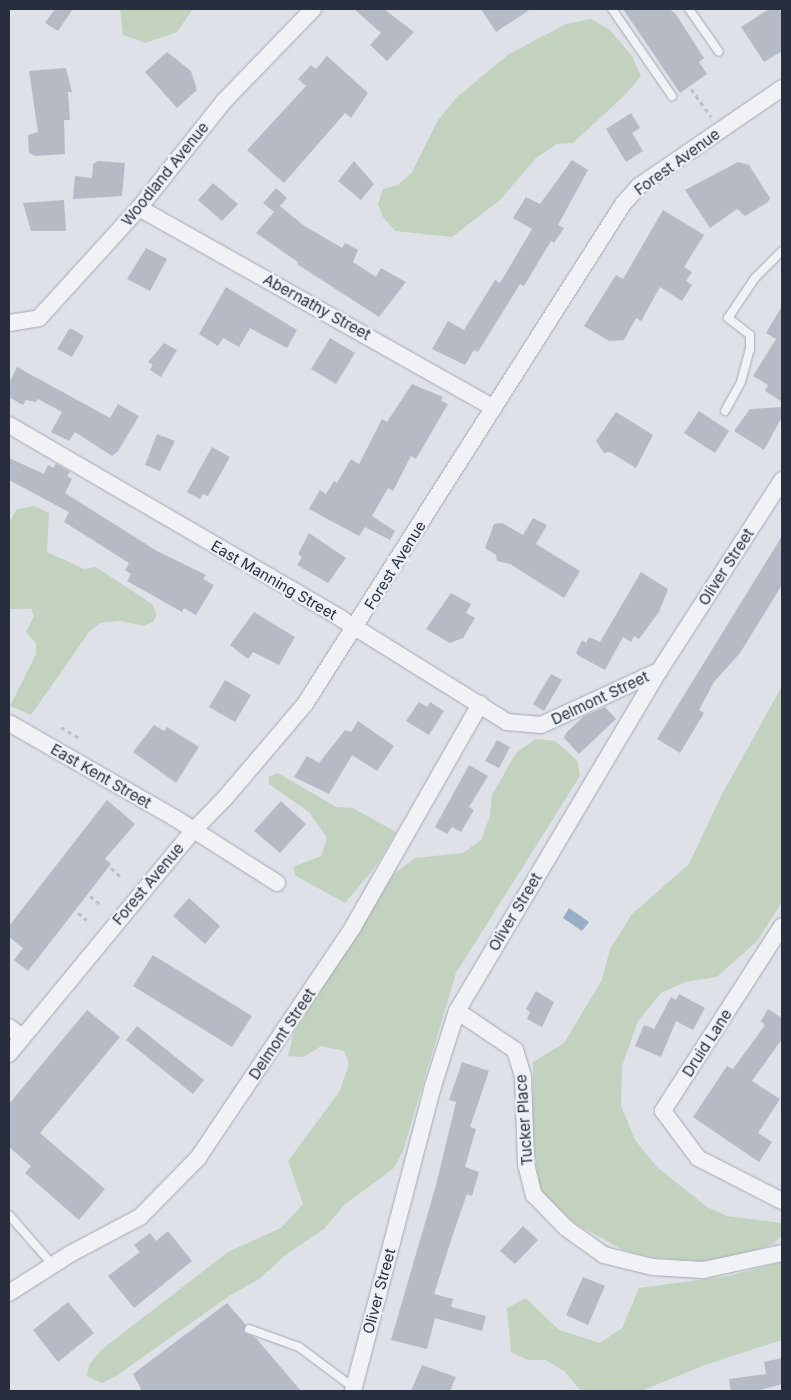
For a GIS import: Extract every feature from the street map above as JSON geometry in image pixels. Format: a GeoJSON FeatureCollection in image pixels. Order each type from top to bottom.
{"type":"FeatureCollection","features":[{"type":"Feature","properties":{"kind":"street","name":"Woodland Avenue"},"geometry":{"type":"LineString","coordinates":[[9,323],[39,318],[139,208],[224,101],[313,9]]}},
{"type":"Feature","properties":{"kind":"street","name":"Forest Avenue"},"geometry":{"type":"LineString","coordinates":[[9,1054],[193,830],[226,798],[305,704],[356,628],[494,408],[634,192],[782,88]]}},
{"type":"Feature","properties":{"kind":"street","name":"Abernathy Street"},"geometry":{"type":"LineString","coordinates":[[139,208],[494,408]]}},
{"type":"Feature","properties":{"kind":"street","name":"East Manning Street"},"geometry":{"type":"LineString","coordinates":[[9,425],[356,628],[507,722],[541,725]]}},
{"type":"Feature","properties":{"kind":"street","name":"Oliver Street"},"geometry":{"type":"LineString","coordinates":[[353,1390],[433,1086],[457,1012],[659,671],[782,480]]}},
{"type":"Feature","properties":{"kind":"street","name":"Delmont Street"},"geometry":{"type":"LineString","coordinates":[[541,725],[659,671]]}},
{"type":"Feature","properties":{"kind":"street","name":"Delmont Street"},"geometry":{"type":"LineString","coordinates":[[9,1293],[52,1265],[140,1217],[198,1158],[353,928],[480,704]]}},
{"type":"Feature","properties":{"kind":"street","name":"East Kent Street"},"geometry":{"type":"LineString","coordinates":[[9,723],[193,830],[277,883]]}},
{"type":"Feature","properties":{"kind":"street","name":"Druid Lane"},"geometry":{"type":"LineString","coordinates":[[782,926],[663,1111],[698,1158],[782,1201]]}},
{"type":"Feature","properties":{"kind":"street","name":"Tucker Place"},"geometry":{"type":"LineString","coordinates":[[457,1012],[515,1050],[524,1076],[526,1164],[534,1195],[566,1228],[604,1254],[653,1267],[703,1270],[782,1253]]}},
{"type":"Feature","properties":{"kind":"street"},"geometry":{"type":"LineString","coordinates":[[9,1027],[22,1037]]}},
{"type":"Feature","properties":{"kind":"lane"},"geometry":{"type":"LineString","coordinates":[[612,9],[672,96]]}},
{"type":"Feature","properties":{"kind":"lane"},"geometry":{"type":"LineString","coordinates":[[689,9],[719,52]]}},
{"type":"Feature","properties":{"kind":"lane"},"geometry":{"type":"LineString","coordinates":[[725,411],[741,382],[750,335],[728,318],[755,278],[782,250]]}},
{"type":"Feature","properties":{"kind":"lane"},"geometry":{"type":"LineString","coordinates":[[9,1215],[52,1265]]}},
{"type":"Feature","properties":{"kind":"lane"},"geometry":{"type":"LineString","coordinates":[[249,1329],[299,1347],[353,1390]]}},
{"type":"Feature","properties":{"kind":"path"},"geometry":{"type":"LineString","coordinates":[[692,89],[711,118]]}},
{"type":"Feature","properties":{"kind":"path"},"geometry":{"type":"LineString","coordinates":[[61,727],[81,739]]}},
{"type":"Feature","properties":{"kind":"path"},"geometry":{"type":"LineString","coordinates":[[111,868],[121,876]]}},
{"type":"Feature","properties":{"kind":"path"},"geometry":{"type":"LineString","coordinates":[[90,896],[100,904]]}},
{"type":"Feature","properties":{"kind":"path"},"geometry":{"type":"LineString","coordinates":[[78,913],[87,920]]}},
{"type":"Feature","properties":{"kind":"green space"},"geometry":{"type":"Polygon","coordinates":[[[120,9],[193,9],[177,32],[145,43],[123,35],[120,9]]]}},
{"type":"Feature","properties":{"kind":"green space"},"geometry":{"type":"Polygon","coordinates":[[[591,19],[610,30],[632,56],[641,76],[625,95],[573,143],[557,144],[536,158],[500,200],[452,237],[395,231],[383,217],[378,204],[383,189],[398,185],[412,172],[438,120],[456,98],[509,54],[566,24],[591,19]]]}},
{"type":"Feature","properties":{"kind":"green space"},"geometry":{"type":"Polygon","coordinates":[[[34,506],[49,513],[47,552],[84,569],[96,567],[152,604],[157,615],[153,622],[144,626],[121,621],[100,623],[89,632],[31,715],[10,706],[36,654],[36,643],[26,632],[34,616],[31,609],[9,609],[9,522],[17,509],[34,506]]]}},
{"type":"Feature","properties":{"kind":"green space"},"geometry":{"type":"Polygon","coordinates":[[[782,686],[782,902],[757,941],[717,977],[685,982],[661,993],[638,1021],[622,1066],[621,1105],[635,1140],[657,1167],[707,1207],[727,1216],[782,1223],[782,1235],[773,1244],[736,1256],[700,1261],[656,1258],[623,1250],[576,1224],[541,1193],[532,1141],[533,1062],[564,1043],[602,980],[610,949],[632,914],[689,864],[721,796],[782,686]]]}},
{"type":"Feature","properties":{"kind":"green space"},"geometry":{"type":"Polygon","coordinates":[[[536,739],[555,741],[567,751],[578,762],[580,776],[456,973],[403,1151],[394,1168],[344,1205],[324,1229],[287,1254],[258,1280],[232,1294],[116,1376],[102,1383],[87,1376],[89,1365],[101,1350],[228,1252],[281,1228],[303,1204],[288,1161],[339,1092],[349,1064],[344,1051],[321,1046],[304,1057],[288,1056],[294,1033],[394,874],[415,858],[463,853],[481,840],[490,816],[492,795],[516,753],[536,739]]]}},
{"type":"Feature","properties":{"kind":"green space"},"geometry":{"type":"Polygon","coordinates":[[[278,773],[336,807],[353,808],[396,832],[376,866],[345,903],[296,876],[293,867],[321,856],[327,838],[309,812],[269,784],[269,777],[278,773]]]}},
{"type":"Feature","properties":{"kind":"green space"},"geometry":{"type":"Polygon","coordinates":[[[782,1262],[782,1340],[705,1365],[641,1391],[581,1391],[564,1371],[546,1360],[528,1360],[511,1352],[507,1308],[526,1298],[559,1330],[600,1343],[622,1328],[639,1288],[728,1276],[782,1262]]]}},
{"type":"Feature","properties":{"kind":"water"},"geometry":{"type":"Polygon","coordinates":[[[569,908],[589,922],[582,931],[563,918],[569,908]]]}},
{"type":"Feature","properties":{"kind":"building"},"geometry":{"type":"Polygon","coordinates":[[[55,9],[73,9],[58,31],[45,23],[55,9]]]}},
{"type":"Feature","properties":{"kind":"building"},"geometry":{"type":"Polygon","coordinates":[[[354,9],[384,9],[414,32],[387,61],[370,45],[381,33],[354,9]]]}},
{"type":"Feature","properties":{"kind":"building"},"geometry":{"type":"Polygon","coordinates":[[[481,9],[531,9],[496,32],[481,9]]]}},
{"type":"Feature","properties":{"kind":"building"},"geometry":{"type":"Polygon","coordinates":[[[623,9],[669,9],[675,13],[704,58],[699,62],[707,74],[680,93],[623,9]]]}},
{"type":"Feature","properties":{"kind":"building"},"geometry":{"type":"Polygon","coordinates":[[[769,9],[779,9],[782,14],[782,51],[764,62],[741,27],[769,9]]]}},
{"type":"Feature","properties":{"kind":"building"},"geometry":{"type":"Polygon","coordinates":[[[167,52],[191,71],[197,90],[177,108],[145,72],[167,52]]]}},
{"type":"Feature","properties":{"kind":"building"},"geometry":{"type":"Polygon","coordinates":[[[327,56],[368,93],[351,118],[345,113],[284,183],[247,150],[306,86],[298,79],[311,65],[316,69],[327,56]]]}},
{"type":"Feature","properties":{"kind":"building"},"geometry":{"type":"Polygon","coordinates":[[[66,68],[72,92],[68,92],[70,120],[64,120],[65,154],[35,156],[29,153],[28,135],[38,132],[29,71],[66,68]]]}},
{"type":"Feature","properties":{"kind":"building"},"geometry":{"type":"Polygon","coordinates":[[[631,113],[640,128],[632,133],[643,151],[626,162],[606,129],[631,113]]]}},
{"type":"Feature","properties":{"kind":"building"},"geometry":{"type":"Polygon","coordinates":[[[572,160],[588,170],[558,225],[564,228],[554,243],[551,241],[524,286],[520,284],[478,352],[474,350],[465,365],[432,349],[448,321],[464,330],[495,280],[500,283],[532,229],[513,218],[526,197],[540,204],[572,160]]]}},
{"type":"Feature","properties":{"kind":"building"},"geometry":{"type":"Polygon","coordinates":[[[98,161],[125,163],[122,196],[73,199],[75,176],[92,178],[93,164],[98,161]]]}},
{"type":"Feature","properties":{"kind":"building"},"geometry":{"type":"Polygon","coordinates":[[[354,161],[374,184],[361,200],[338,181],[354,161]]]}},
{"type":"Feature","properties":{"kind":"building"},"geometry":{"type":"Polygon","coordinates":[[[738,162],[749,165],[770,198],[768,202],[745,216],[737,209],[710,228],[685,190],[738,162]]]}},
{"type":"Feature","properties":{"kind":"building"},"geometry":{"type":"Polygon","coordinates":[[[213,183],[238,204],[222,221],[198,200],[213,183]]]}},
{"type":"Feature","properties":{"kind":"building"},"geometry":{"type":"Polygon","coordinates":[[[276,188],[287,198],[280,206],[303,225],[342,248],[345,243],[358,250],[353,262],[376,277],[381,268],[406,282],[379,317],[297,264],[298,262],[256,233],[274,212],[263,203],[276,188]]]}},
{"type":"Feature","properties":{"kind":"building"},"geometry":{"type":"Polygon","coordinates":[[[64,200],[66,231],[31,231],[23,203],[64,200]]]}},
{"type":"Feature","properties":{"kind":"building"},"geometry":{"type":"Polygon","coordinates":[[[663,210],[704,235],[684,267],[692,272],[686,281],[692,285],[682,301],[660,287],[641,321],[636,318],[624,340],[609,341],[584,326],[616,275],[623,279],[663,210]]]}},
{"type":"Feature","properties":{"kind":"building"},"geometry":{"type":"Polygon","coordinates":[[[146,248],[167,259],[150,291],[127,279],[146,248]]]}},
{"type":"Feature","properties":{"kind":"building"},"geometry":{"type":"Polygon","coordinates":[[[226,287],[297,330],[287,348],[250,328],[239,347],[223,338],[218,346],[199,334],[226,287]]]}},
{"type":"Feature","properties":{"kind":"building"},"geometry":{"type":"Polygon","coordinates":[[[782,306],[782,402],[765,391],[768,385],[753,376],[776,339],[766,333],[782,306]]]}},
{"type":"Feature","properties":{"kind":"building"},"geometry":{"type":"Polygon","coordinates":[[[70,328],[84,336],[72,357],[57,349],[70,328]]]}},
{"type":"Feature","properties":{"kind":"building"},"geometry":{"type":"Polygon","coordinates":[[[330,338],[355,353],[336,384],[311,369],[330,338]]]}},
{"type":"Feature","properties":{"kind":"building"},"geometry":{"type":"Polygon","coordinates":[[[164,343],[177,350],[161,377],[150,370],[153,365],[148,362],[164,343]]]}},
{"type":"Feature","properties":{"kind":"building"},"geometry":{"type":"Polygon","coordinates":[[[17,367],[110,418],[118,404],[139,416],[118,451],[112,456],[75,432],[69,441],[51,432],[62,412],[38,399],[36,402],[26,400],[23,405],[9,397],[9,383],[17,367]]]}},
{"type":"Feature","properties":{"kind":"building"},"geometry":{"type":"Polygon","coordinates":[[[412,384],[443,397],[441,401],[448,404],[416,459],[411,456],[393,491],[388,488],[372,516],[395,531],[390,540],[365,527],[359,536],[309,509],[320,490],[326,494],[334,481],[337,483],[351,459],[359,464],[382,419],[387,422],[412,384]]]}},
{"type":"Feature","properties":{"kind":"building"},"geometry":{"type":"Polygon","coordinates":[[[782,407],[782,417],[764,450],[734,431],[750,409],[782,407]]]}},
{"type":"Feature","properties":{"kind":"building"},"geometry":{"type":"Polygon","coordinates":[[[699,411],[729,431],[715,453],[684,433],[699,411]]]}},
{"type":"Feature","properties":{"kind":"building"},"geometry":{"type":"Polygon","coordinates":[[[616,412],[653,435],[636,468],[610,452],[604,453],[596,441],[616,412]]]}},
{"type":"Feature","properties":{"kind":"building"},"geometry":{"type":"Polygon","coordinates":[[[157,434],[175,441],[160,471],[145,465],[157,434]]]}},
{"type":"Feature","properties":{"kind":"building"},"geometry":{"type":"Polygon","coordinates":[[[212,447],[230,457],[208,496],[203,494],[200,499],[187,492],[212,447]]]}},
{"type":"Feature","properties":{"kind":"building"},"geometry":{"type":"Polygon","coordinates":[[[9,458],[44,474],[48,465],[53,468],[56,464],[70,472],[67,476],[72,479],[65,493],[157,551],[206,575],[203,579],[214,585],[196,615],[184,608],[182,612],[127,581],[131,574],[125,570],[129,563],[64,522],[69,512],[9,480],[9,458]]]}},
{"type":"Feature","properties":{"kind":"building"},"geometry":{"type":"Polygon","coordinates":[[[533,518],[547,525],[536,544],[580,571],[564,598],[510,564],[497,561],[496,555],[485,548],[494,524],[502,523],[523,535],[533,518]]]}},
{"type":"Feature","properties":{"kind":"building"},"geometry":{"type":"Polygon","coordinates":[[[309,533],[346,558],[328,583],[297,565],[302,557],[298,554],[309,533]]]}},
{"type":"Feature","properties":{"kind":"building"},"geometry":{"type":"Polygon","coordinates":[[[782,536],[782,585],[740,653],[714,682],[699,710],[704,713],[680,753],[657,739],[782,536]]]}},
{"type":"Feature","properties":{"kind":"building"},"geometry":{"type":"Polygon","coordinates":[[[641,572],[668,589],[659,612],[639,639],[634,636],[631,642],[623,637],[605,670],[579,656],[576,653],[582,640],[586,643],[589,637],[600,642],[641,572]]]}},
{"type":"Feature","properties":{"kind":"building"},"geometry":{"type":"Polygon","coordinates":[[[451,593],[471,604],[466,613],[475,618],[463,638],[450,643],[426,629],[451,593]]]}},
{"type":"Feature","properties":{"kind":"building"},"geometry":{"type":"Polygon","coordinates":[[[254,612],[295,637],[279,665],[253,652],[248,659],[230,645],[254,612]]]}},
{"type":"Feature","properties":{"kind":"building"},"geometry":{"type":"Polygon","coordinates":[[[551,674],[562,680],[544,711],[533,704],[551,674]]]}},
{"type":"Feature","properties":{"kind":"building"},"geometry":{"type":"Polygon","coordinates":[[[225,680],[251,695],[235,722],[209,707],[225,680]]]}},
{"type":"Feature","properties":{"kind":"building"},"geometry":{"type":"Polygon","coordinates":[[[419,702],[427,707],[430,702],[444,711],[429,735],[406,721],[419,702]]]}},
{"type":"Feature","properties":{"kind":"building"},"geometry":{"type":"Polygon","coordinates":[[[605,707],[616,719],[579,754],[564,738],[566,733],[584,716],[605,707]]]}},
{"type":"Feature","properties":{"kind":"building"},"geometry":{"type":"Polygon","coordinates":[[[358,721],[394,746],[377,771],[352,755],[329,794],[294,777],[307,756],[319,763],[345,730],[351,732],[358,721]]]}},
{"type":"Feature","properties":{"kind":"building"},"geometry":{"type":"Polygon","coordinates":[[[154,725],[164,731],[167,727],[199,747],[176,783],[133,752],[154,725]]]}},
{"type":"Feature","properties":{"kind":"building"},"geometry":{"type":"Polygon","coordinates":[[[497,740],[510,747],[499,768],[485,761],[497,740]]]}},
{"type":"Feature","properties":{"kind":"building"},"geometry":{"type":"Polygon","coordinates":[[[469,765],[488,776],[469,807],[474,810],[461,832],[452,827],[447,834],[435,827],[469,765]]]}},
{"type":"Feature","properties":{"kind":"building"},"geometry":{"type":"Polygon","coordinates":[[[107,800],[135,824],[105,859],[111,864],[28,971],[14,960],[23,948],[9,937],[9,926],[107,800]]]}},
{"type":"Feature","properties":{"kind":"building"},"geometry":{"type":"Polygon","coordinates":[[[281,801],[306,824],[280,853],[254,831],[281,801]]]}},
{"type":"Feature","properties":{"kind":"building"},"geometry":{"type":"Polygon","coordinates":[[[189,898],[220,926],[205,944],[173,916],[189,898]]]}},
{"type":"Feature","properties":{"kind":"building"},"geometry":{"type":"Polygon","coordinates":[[[153,955],[252,1016],[232,1047],[133,986],[153,955]]]}},
{"type":"Feature","properties":{"kind":"building"},"geometry":{"type":"Polygon","coordinates":[[[536,991],[554,1002],[542,1027],[527,1019],[530,1012],[526,1009],[536,991]]]}},
{"type":"Feature","properties":{"kind":"building"},"geometry":{"type":"Polygon","coordinates":[[[679,994],[705,1008],[693,1030],[676,1021],[661,1057],[635,1046],[644,1025],[654,1029],[671,997],[676,1000],[679,994]]]}},
{"type":"Feature","properties":{"kind":"building"},"geometry":{"type":"Polygon","coordinates":[[[768,1009],[782,1018],[782,1039],[752,1081],[780,1099],[758,1133],[772,1142],[759,1162],[693,1117],[727,1066],[733,1069],[765,1025],[761,1021],[768,1009]]]}},
{"type":"Feature","properties":{"kind":"building"},"geometry":{"type":"Polygon","coordinates":[[[87,1010],[120,1037],[40,1133],[105,1189],[79,1220],[25,1173],[31,1166],[9,1147],[9,1104],[87,1010]]]}},
{"type":"Feature","properties":{"kind":"building"},"geometry":{"type":"Polygon","coordinates":[[[137,1026],[204,1080],[193,1094],[126,1040],[137,1026]]]}},
{"type":"Feature","properties":{"kind":"building"},"geometry":{"type":"Polygon","coordinates":[[[462,1062],[489,1071],[470,1127],[476,1129],[465,1167],[479,1172],[472,1196],[467,1194],[434,1294],[453,1299],[451,1307],[486,1316],[482,1331],[435,1318],[427,1349],[391,1340],[436,1185],[456,1102],[449,1100],[462,1062]]]}},
{"type":"Feature","properties":{"kind":"building"},"geometry":{"type":"Polygon","coordinates":[[[523,1226],[538,1240],[515,1264],[500,1251],[523,1226]]]}},
{"type":"Feature","properties":{"kind":"building"},"geometry":{"type":"Polygon","coordinates":[[[168,1231],[192,1261],[134,1308],[108,1276],[140,1252],[134,1245],[150,1233],[156,1241],[168,1231]]]}},
{"type":"Feature","properties":{"kind":"building"},"geometry":{"type":"Polygon","coordinates":[[[583,1277],[605,1286],[588,1325],[566,1315],[583,1277]]]}},
{"type":"Feature","properties":{"kind":"building"},"geometry":{"type":"Polygon","coordinates":[[[68,1302],[94,1333],[58,1362],[33,1330],[68,1302]]]}},
{"type":"Feature","properties":{"kind":"building"},"geometry":{"type":"Polygon","coordinates":[[[227,1303],[246,1325],[244,1332],[256,1338],[301,1391],[142,1391],[133,1374],[227,1303]]]}},
{"type":"Feature","properties":{"kind":"building"},"geometry":{"type":"Polygon","coordinates":[[[782,1358],[782,1384],[757,1391],[731,1391],[729,1379],[766,1374],[764,1362],[782,1358]]]}},
{"type":"Feature","properties":{"kind":"building"},"geometry":{"type":"Polygon","coordinates":[[[422,1365],[456,1377],[450,1391],[411,1391],[422,1365]]]}}]}
